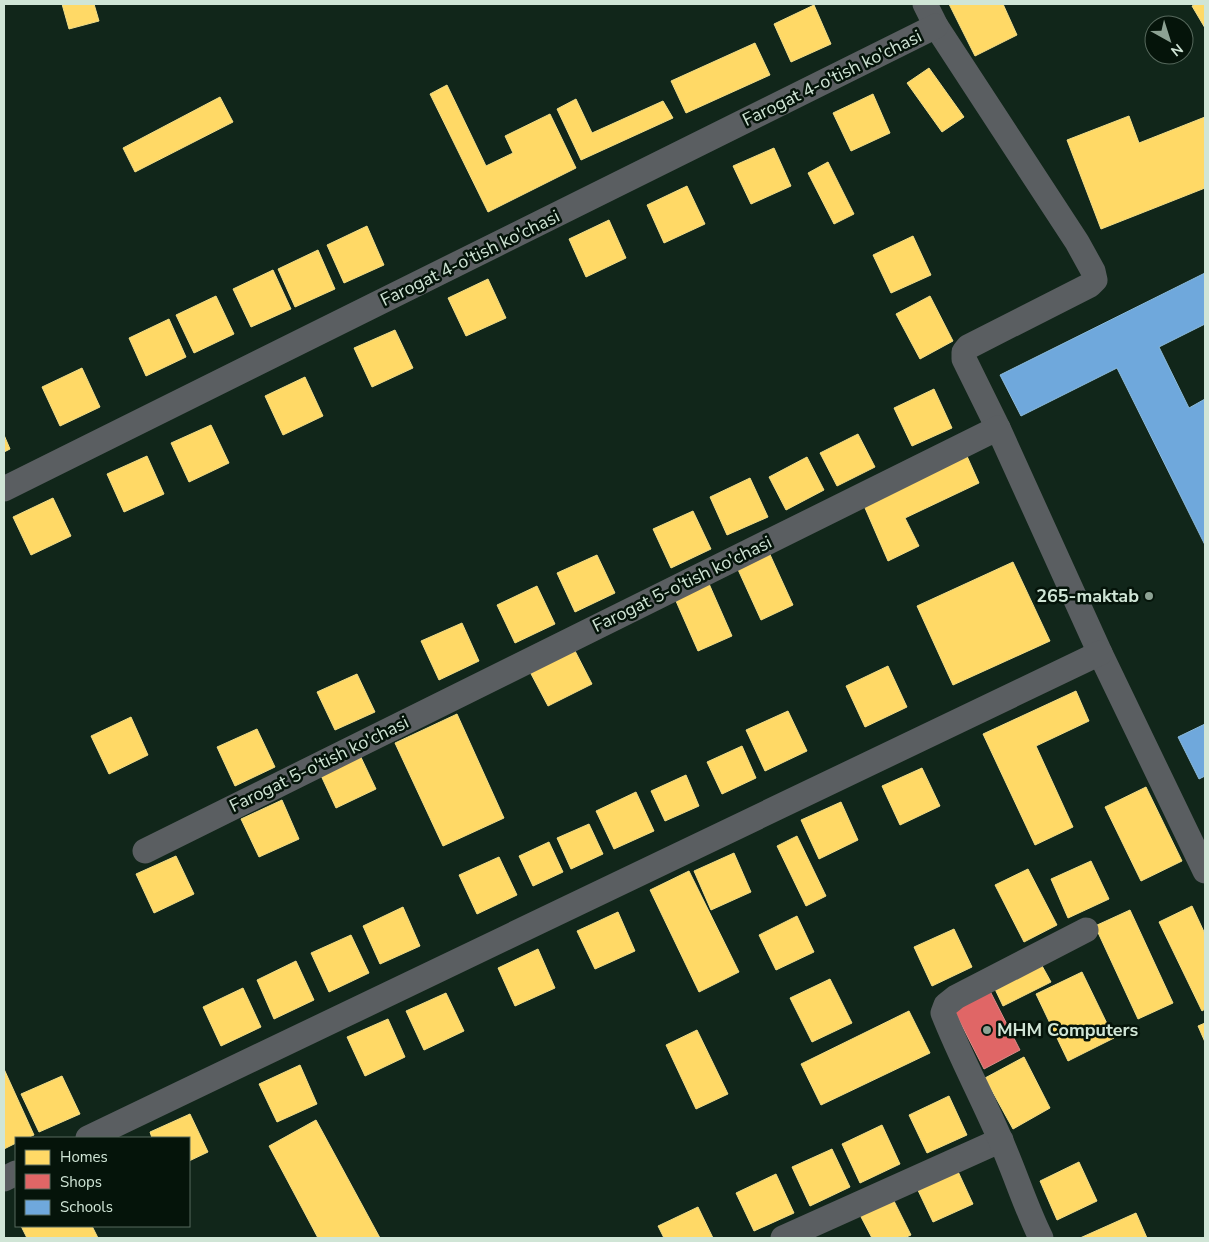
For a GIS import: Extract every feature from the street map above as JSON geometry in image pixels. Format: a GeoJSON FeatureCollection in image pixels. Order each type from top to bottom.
{"type":"FeatureCollection","features":[{"type":"Feature","properties":{"kind":"street"},"geometry":{"type":"LineString","coordinates":[[925,4],[936,26],[1077,242],[1093,271],[1094,280],[1090,285],[968,347],[964,352],[964,359],[998,428],[1100,653],[1205,871]]}},
{"type":"Feature","properties":{"kind":"street","name":"Farogat 4-o'tish ko'chasi"},"geometry":{"type":"LineString","coordinates":[[4,489],[936,26]]}},
{"type":"Feature","properties":{"kind":"street","name":"Farogat 5-o'tish ko'chasi"},"geometry":{"type":"LineString","coordinates":[[145,851],[998,428]]}},
{"type":"Feature","properties":{"kind":"street"},"geometry":{"type":"LineString","coordinates":[[90,1137],[1100,653]]}},
{"type":"Feature","properties":{"kind":"street"},"geometry":{"type":"LineString","coordinates":[[1041,1238],[1026,1209],[1001,1140],[954,1043],[943,1013],[946,1005],[956,997],[1086,930]]}},
{"type":"Feature","properties":{"kind":"street"},"geometry":{"type":"LineString","coordinates":[[783,1238],[1001,1140]]}},
{"type":"Feature","properties":{"kind":"building: Homes"},"geometry":{"type":"Polygon","coordinates":[[[62,4],[94,4],[99,21],[69,29],[62,4]]]}},
{"type":"Feature","properties":{"kind":"building: Homes"},"geometry":{"type":"Polygon","coordinates":[[[949,4],[1003,4],[1017,35],[975,56],[949,4]]]}},
{"type":"Feature","properties":{"kind":"building: Homes"},"geometry":{"type":"Polygon","coordinates":[[[1205,4],[1205,28],[1192,6],[1205,4]]]}},
{"type":"Feature","properties":{"kind":"building: Homes"},"geometry":{"type":"Polygon","coordinates":[[[814,5],[831,44],[791,62],[774,24],[814,5]]]}},
{"type":"Feature","properties":{"kind":"building: Homes"},"geometry":{"type":"Polygon","coordinates":[[[755,43],[770,75],[686,113],[671,81],[755,43]]]}},
{"type":"Feature","properties":{"kind":"building: Homes"},"geometry":{"type":"Polygon","coordinates":[[[929,68],[964,117],[942,132],[907,83],[929,68]]]}},
{"type":"Feature","properties":{"kind":"building: Homes"},"geometry":{"type":"Polygon","coordinates":[[[447,85],[486,166],[513,153],[505,136],[550,114],[576,168],[488,212],[430,94],[447,85]]]}},
{"type":"Feature","properties":{"kind":"building: Homes"},"geometry":{"type":"Polygon","coordinates":[[[873,94],[890,133],[851,151],[833,113],[873,94]]]}},
{"type":"Feature","properties":{"kind":"building: Homes"},"geometry":{"type":"Polygon","coordinates":[[[220,97],[233,122],[135,172],[123,148],[220,97]]]}},
{"type":"Feature","properties":{"kind":"building: Homes"},"geometry":{"type":"Polygon","coordinates":[[[576,99],[592,133],[663,101],[673,118],[581,160],[557,109],[576,99]]]}},
{"type":"Feature","properties":{"kind":"building: Homes"},"geometry":{"type":"Polygon","coordinates":[[[1129,116],[1139,143],[1205,117],[1205,188],[1101,229],[1067,140],[1129,116]]]}},
{"type":"Feature","properties":{"kind":"building: Homes"},"geometry":{"type":"Polygon","coordinates":[[[774,148],[791,186],[751,204],[733,166],[774,148]]]}},
{"type":"Feature","properties":{"kind":"building: Homes"},"geometry":{"type":"Polygon","coordinates":[[[828,162],[854,214],[834,224],[808,173],[828,162]]]}},
{"type":"Feature","properties":{"kind":"building: Homes"},"geometry":{"type":"Polygon","coordinates":[[[687,186],[705,224],[664,243],[647,205],[687,186]]]}},
{"type":"Feature","properties":{"kind":"building: Homes"},"geometry":{"type":"Polygon","coordinates":[[[609,220],[626,258],[586,277],[569,239],[609,220]]]}},
{"type":"Feature","properties":{"kind":"building: Homes"},"geometry":{"type":"Polygon","coordinates":[[[367,226],[384,265],[344,283],[327,245],[367,226]]]}},
{"type":"Feature","properties":{"kind":"building: Homes"},"geometry":{"type":"Polygon","coordinates":[[[913,236],[931,275],[891,293],[873,255],[913,236]]]}},
{"type":"Feature","properties":{"kind":"building: Homes"},"geometry":{"type":"Polygon","coordinates":[[[318,250],[335,289],[295,307],[278,269],[318,250]]]}},
{"type":"Feature","properties":{"kind":"building: Homes"},"geometry":{"type":"Polygon","coordinates":[[[273,270],[291,309],[251,327],[233,289],[273,270]]]}},
{"type":"Feature","properties":{"kind":"building: Homes"},"geometry":{"type":"Polygon","coordinates":[[[488,279],[506,318],[466,336],[448,298],[488,279]]]}},
{"type":"Feature","properties":{"kind":"building: Homes"},"geometry":{"type":"Polygon","coordinates":[[[216,296],[234,334],[194,353],[176,315],[216,296]]]}},
{"type":"Feature","properties":{"kind":"building: Homes"},"geometry":{"type":"Polygon","coordinates":[[[930,296],[953,341],[920,359],[896,314],[930,296]]]}},
{"type":"Feature","properties":{"kind":"building: Homes"},"geometry":{"type":"Polygon","coordinates":[[[169,319],[186,357],[146,376],[129,338],[169,319]]]}},
{"type":"Feature","properties":{"kind":"building: Homes"},"geometry":{"type":"Polygon","coordinates":[[[395,330],[413,368],[372,387],[354,348],[395,330]]]}},
{"type":"Feature","properties":{"kind":"building: Homes"},"geometry":{"type":"Polygon","coordinates":[[[82,368],[100,407],[60,426],[42,387],[82,368]]]}},
{"type":"Feature","properties":{"kind":"building: Homes"},"geometry":{"type":"Polygon","coordinates":[[[305,377],[323,416],[283,435],[265,396],[305,377]]]}},
{"type":"Feature","properties":{"kind":"building: Homes"},"geometry":{"type":"Polygon","coordinates":[[[934,389],[952,428],[912,446],[894,408],[934,389]]]}},
{"type":"Feature","properties":{"kind":"building: Homes"},"geometry":{"type":"Polygon","coordinates":[[[211,425],[229,463],[189,482],[171,443],[211,425]]]}},
{"type":"Feature","properties":{"kind":"building: Homes"},"geometry":{"type":"Polygon","coordinates":[[[858,434],[875,467],[837,486],[820,453],[858,434]]]}},
{"type":"Feature","properties":{"kind":"building: Homes"},"geometry":{"type":"Polygon","coordinates":[[[4,435],[10,449],[4,452],[4,435]]]}},
{"type":"Feature","properties":{"kind":"building: Homes"},"geometry":{"type":"Polygon","coordinates":[[[966,454],[979,483],[905,518],[919,546],[888,561],[862,501],[966,454]]]}},
{"type":"Feature","properties":{"kind":"building: Homes"},"geometry":{"type":"Polygon","coordinates":[[[147,456],[164,494],[124,512],[107,474],[147,456]]]}},
{"type":"Feature","properties":{"kind":"building: Homes"},"geometry":{"type":"Polygon","coordinates":[[[807,457],[824,490],[786,510],[769,477],[807,457]]]}},
{"type":"Feature","properties":{"kind":"building: Homes"},"geometry":{"type":"Polygon","coordinates":[[[750,478],[768,517],[727,535],[710,497],[750,478]]]}},
{"type":"Feature","properties":{"kind":"building: Homes"},"geometry":{"type":"Polygon","coordinates":[[[53,498],[71,536],[31,555],[13,517],[53,498]]]}},
{"type":"Feature","properties":{"kind":"building: Homes"},"geometry":{"type":"Polygon","coordinates":[[[693,511],[711,549],[671,568],[653,529],[693,511]]]}},
{"type":"Feature","properties":{"kind":"building: Homes"},"geometry":{"type":"Polygon","coordinates":[[[767,548],[793,605],[761,620],[735,563],[767,548]]]}},
{"type":"Feature","properties":{"kind":"building: Homes"},"geometry":{"type":"Polygon","coordinates":[[[597,555],[615,593],[575,612],[557,573],[597,555]]]}},
{"type":"Feature","properties":{"kind":"building: Homes"},"geometry":{"type":"Polygon","coordinates":[[[1013,562],[1050,641],[953,685],[917,606],[1013,562]]]}},
{"type":"Feature","properties":{"kind":"building: Homes"},"geometry":{"type":"Polygon","coordinates":[[[706,577],[732,636],[698,651],[672,592],[706,577]]]}},
{"type":"Feature","properties":{"kind":"building: Homes"},"geometry":{"type":"Polygon","coordinates":[[[537,586],[555,624],[515,643],[497,605],[537,586]]]}},
{"type":"Feature","properties":{"kind":"building: Homes"},"geometry":{"type":"Polygon","coordinates":[[[462,623],[479,661],[439,680],[421,641],[462,623]]]}},
{"type":"Feature","properties":{"kind":"building: Homes"},"geometry":{"type":"Polygon","coordinates":[[[573,647],[592,684],[548,706],[529,670],[573,647]]]}},
{"type":"Feature","properties":{"kind":"building: Homes"},"geometry":{"type":"Polygon","coordinates":[[[888,666],[907,707],[865,727],[846,686],[888,666]]]}},
{"type":"Feature","properties":{"kind":"building: Homes"},"geometry":{"type":"Polygon","coordinates":[[[357,674],[375,712],[335,730],[317,692],[357,674]]]}},
{"type":"Feature","properties":{"kind":"building: Homes"},"geometry":{"type":"Polygon","coordinates":[[[1076,691],[1089,721],[1036,746],[1073,827],[1035,845],[983,734],[1076,691]]]}},
{"type":"Feature","properties":{"kind":"building: Homes"},"geometry":{"type":"Polygon","coordinates":[[[788,711],[807,751],[765,771],[746,730],[788,711]]]}},
{"type":"Feature","properties":{"kind":"building: Homes"},"geometry":{"type":"Polygon","coordinates":[[[457,714],[504,818],[443,846],[395,743],[457,714]]]}},
{"type":"Feature","properties":{"kind":"building: Homes"},"geometry":{"type":"Polygon","coordinates":[[[131,717],[148,755],[109,774],[91,736],[131,717]]]}},
{"type":"Feature","properties":{"kind":"building: Homes"},"geometry":{"type":"Polygon","coordinates":[[[257,729],[275,767],[235,786],[217,747],[257,729]]]}},
{"type":"Feature","properties":{"kind":"building: Homes"},"geometry":{"type":"Polygon","coordinates":[[[742,746],[756,778],[722,794],[707,762],[742,746]]]}},
{"type":"Feature","properties":{"kind":"building: Homes"},"geometry":{"type":"Polygon","coordinates":[[[358,751],[376,789],[336,808],[318,769],[358,751]]]}},
{"type":"Feature","properties":{"kind":"building: Homes"},"geometry":{"type":"Polygon","coordinates":[[[922,768],[940,806],[900,825],[882,786],[922,768]]]}},
{"type":"Feature","properties":{"kind":"building: Homes"},"geometry":{"type":"Polygon","coordinates":[[[686,775],[699,806],[665,821],[651,791],[686,775]]]}},
{"type":"Feature","properties":{"kind":"building: Homes"},"geometry":{"type":"Polygon","coordinates":[[[1146,787],[1182,861],[1141,881],[1105,807],[1146,787]]]}},
{"type":"Feature","properties":{"kind":"building: Homes"},"geometry":{"type":"Polygon","coordinates":[[[636,792],[654,831],[614,849],[596,811],[636,792]]]}},
{"type":"Feature","properties":{"kind":"building: Homes"},"geometry":{"type":"Polygon","coordinates":[[[282,800],[299,839],[259,857],[241,819],[282,800]]]}},
{"type":"Feature","properties":{"kind":"building: Homes"},"geometry":{"type":"Polygon","coordinates":[[[841,802],[858,840],[819,859],[801,820],[841,802]]]}},
{"type":"Feature","properties":{"kind":"building: Homes"},"geometry":{"type":"Polygon","coordinates":[[[589,824],[603,854],[571,869],[557,838],[589,824]]]}},
{"type":"Feature","properties":{"kind":"building: Homes"},"geometry":{"type":"Polygon","coordinates":[[[797,836],[826,896],[806,906],[777,846],[797,836]]]}},
{"type":"Feature","properties":{"kind":"building: Homes"},"geometry":{"type":"Polygon","coordinates":[[[549,842],[563,872],[533,886],[519,856],[549,842]]]}},
{"type":"Feature","properties":{"kind":"building: Homes"},"geometry":{"type":"Polygon","coordinates":[[[734,853],[751,892],[711,910],[694,871],[734,853]]]}},
{"type":"Feature","properties":{"kind":"building: Homes"},"geometry":{"type":"Polygon","coordinates":[[[176,856],[194,894],[154,913],[136,874],[176,856]]]}},
{"type":"Feature","properties":{"kind":"building: Homes"},"geometry":{"type":"Polygon","coordinates":[[[499,857],[517,895],[477,914],[459,875],[499,857]]]}},
{"type":"Feature","properties":{"kind":"building: Homes"},"geometry":{"type":"Polygon","coordinates":[[[1091,861],[1109,899],[1068,918],[1051,879],[1091,861]]]}},
{"type":"Feature","properties":{"kind":"building: Homes"},"geometry":{"type":"Polygon","coordinates":[[[1028,869],[1057,925],[1024,942],[995,885],[1028,869]]]}},
{"type":"Feature","properties":{"kind":"building: Homes"},"geometry":{"type":"Polygon","coordinates":[[[689,871],[739,972],[699,992],[650,890],[689,871]]]}},
{"type":"Feature","properties":{"kind":"building: Homes"},"geometry":{"type":"Polygon","coordinates":[[[1192,906],[1205,934],[1205,1009],[1202,1011],[1159,922],[1192,906]]]}},
{"type":"Feature","properties":{"kind":"building: Homes"},"geometry":{"type":"Polygon","coordinates":[[[403,907],[420,946],[380,964],[363,926],[403,907]]]}},
{"type":"Feature","properties":{"kind":"building: Homes"},"geometry":{"type":"Polygon","coordinates":[[[1130,910],[1173,1003],[1138,1019],[1095,926],[1130,910]]]}},
{"type":"Feature","properties":{"kind":"building: Homes"},"geometry":{"type":"Polygon","coordinates":[[[618,912],[635,951],[595,969],[577,931],[618,912]]]}},
{"type":"Feature","properties":{"kind":"building: Homes"},"geometry":{"type":"Polygon","coordinates":[[[797,916],[814,952],[776,970],[759,935],[797,916]]]}},
{"type":"Feature","properties":{"kind":"building: Homes"},"geometry":{"type":"Polygon","coordinates":[[[954,929],[972,967],[932,986],[914,947],[954,929]]]}},
{"type":"Feature","properties":{"kind":"building: Homes"},"geometry":{"type":"Polygon","coordinates":[[[351,935],[369,973],[329,992],[311,953],[351,935]]]}},
{"type":"Feature","properties":{"kind":"building: Homes"},"geometry":{"type":"Polygon","coordinates":[[[538,949],[555,988],[515,1006],[498,968],[538,949]]]}},
{"type":"Feature","properties":{"kind":"building: Homes"},"geometry":{"type":"Polygon","coordinates":[[[296,961],[314,1000],[274,1019],[257,980],[296,961]]]}},
{"type":"Feature","properties":{"kind":"building: Homes"},"geometry":{"type":"Polygon","coordinates":[[[1041,964],[1051,982],[1003,1006],[994,987],[1041,964]]]}},
{"type":"Feature","properties":{"kind":"building: Homes"},"geometry":{"type":"Polygon","coordinates":[[[1082,972],[1114,1038],[1068,1061],[1036,994],[1082,972]]]}},
{"type":"Feature","properties":{"kind":"building: Homes"},"geometry":{"type":"Polygon","coordinates":[[[830,979],[852,1023],[812,1042],[790,998],[830,979]]]}},
{"type":"Feature","properties":{"kind":"building: Homes"},"geometry":{"type":"Polygon","coordinates":[[[243,988],[261,1027],[221,1046],[203,1007],[243,988]]]}},
{"type":"Feature","properties":{"kind":"building: Homes"},"geometry":{"type":"Polygon","coordinates":[[[446,993],[464,1031],[424,1050],[406,1011],[446,993]]]}},
{"type":"Feature","properties":{"kind":"building: Homes"},"geometry":{"type":"Polygon","coordinates":[[[909,1011],[930,1053],[821,1105],[801,1064],[909,1011]]]}},
{"type":"Feature","properties":{"kind":"building: Homes"},"geometry":{"type":"Polygon","coordinates":[[[388,1019],[405,1057],[365,1076],[347,1037],[388,1019]]]}},
{"type":"Feature","properties":{"kind":"building: Homes"},"geometry":{"type":"Polygon","coordinates":[[[1205,1023],[1205,1042],[1198,1026],[1205,1023]]]}},
{"type":"Feature","properties":{"kind":"building: Homes"},"geometry":{"type":"Polygon","coordinates":[[[697,1030],[728,1094],[696,1109],[666,1045],[697,1030]]]}},
{"type":"Feature","properties":{"kind":"building: Homes"},"geometry":{"type":"Polygon","coordinates":[[[1024,1057],[1050,1108],[1013,1129],[985,1078],[1024,1057]]]}},
{"type":"Feature","properties":{"kind":"building: Homes"},"geometry":{"type":"Polygon","coordinates":[[[300,1065],[317,1104],[277,1122],[259,1084],[300,1065]]]}},
{"type":"Feature","properties":{"kind":"building: Homes"},"geometry":{"type":"Polygon","coordinates":[[[4,1069],[34,1135],[29,1137],[15,1137],[15,1144],[4,1149],[4,1069]]]}},
{"type":"Feature","properties":{"kind":"building: Homes"},"geometry":{"type":"Polygon","coordinates":[[[62,1076],[80,1114],[39,1132],[21,1094],[62,1076]]]}},
{"type":"Feature","properties":{"kind":"building: Homes"},"geometry":{"type":"Polygon","coordinates":[[[949,1096],[967,1135],[927,1153],[909,1115],[949,1096]]]}},
{"type":"Feature","properties":{"kind":"building: Homes"},"geometry":{"type":"Polygon","coordinates":[[[190,1114],[208,1152],[190,1161],[190,1137],[152,1137],[150,1132],[190,1114]]]}},
{"type":"Feature","properties":{"kind":"building: Homes"},"geometry":{"type":"Polygon","coordinates":[[[316,1120],[380,1238],[318,1238],[269,1146],[316,1120]]]}},
{"type":"Feature","properties":{"kind":"building: Homes"},"geometry":{"type":"Polygon","coordinates":[[[882,1125],[900,1164],[860,1183],[842,1144],[882,1125]]]}},
{"type":"Feature","properties":{"kind":"building: Homes"},"geometry":{"type":"Polygon","coordinates":[[[832,1149],[850,1187],[810,1206],[792,1167],[832,1149]]]}},
{"type":"Feature","properties":{"kind":"building: Homes"},"geometry":{"type":"Polygon","coordinates":[[[1079,1162],[1097,1201],[1057,1220],[1040,1181],[1079,1162]]]}},
{"type":"Feature","properties":{"kind":"building: Homes"},"geometry":{"type":"Polygon","coordinates":[[[955,1165],[973,1204],[933,1222],[915,1184],[955,1165]]]}},
{"type":"Feature","properties":{"kind":"building: Homes"},"geometry":{"type":"Polygon","coordinates":[[[776,1174],[794,1213],[754,1231],[736,1193],[776,1174]]]}},
{"type":"Feature","properties":{"kind":"building: Homes"},"geometry":{"type":"Polygon","coordinates":[[[892,1197],[911,1235],[904,1238],[872,1238],[859,1213],[892,1197]]]}},
{"type":"Feature","properties":{"kind":"building: Homes"},"geometry":{"type":"Polygon","coordinates":[[[698,1207],[713,1238],[664,1238],[658,1226],[698,1207]]]}},
{"type":"Feature","properties":{"kind":"building: Homes"},"geometry":{"type":"Polygon","coordinates":[[[1136,1213],[1147,1238],[1080,1238],[1136,1213]]]}},
{"type":"Feature","properties":{"kind":"building: Homes"},"geometry":{"type":"Polygon","coordinates":[[[22,1227],[92,1227],[98,1238],[27,1238],[22,1227]]]}},
{"type":"Feature","properties":{"kind":"building: Shops","name":"MHM Computers"},"geometry":{"type":"Polygon","coordinates":[[[990,991],[1020,1050],[984,1069],[954,1010],[990,991]]]}},
{"type":"Feature","properties":{"kind":"building: Schools"},"geometry":{"type":"Polygon","coordinates":[[[1205,273],[1205,324],[1159,347],[1189,408],[1205,399],[1205,545],[1117,368],[1021,416],[1000,375],[1205,273]]]}},
{"type":"Feature","properties":{"kind":"building: Schools"},"geometry":{"type":"Polygon","coordinates":[[[1205,724],[1205,776],[1199,779],[1178,737],[1205,724]]]}},
{"type":"Feature","properties":{"kind":"place","name":"265-maktab"},"geometry":{"type":"Point","coordinates":[1149,596]}},
{"type":"Feature","properties":{"kind":"place","name":"MHM Computers"},"geometry":{"type":"Point","coordinates":[987,1030]}}]}
